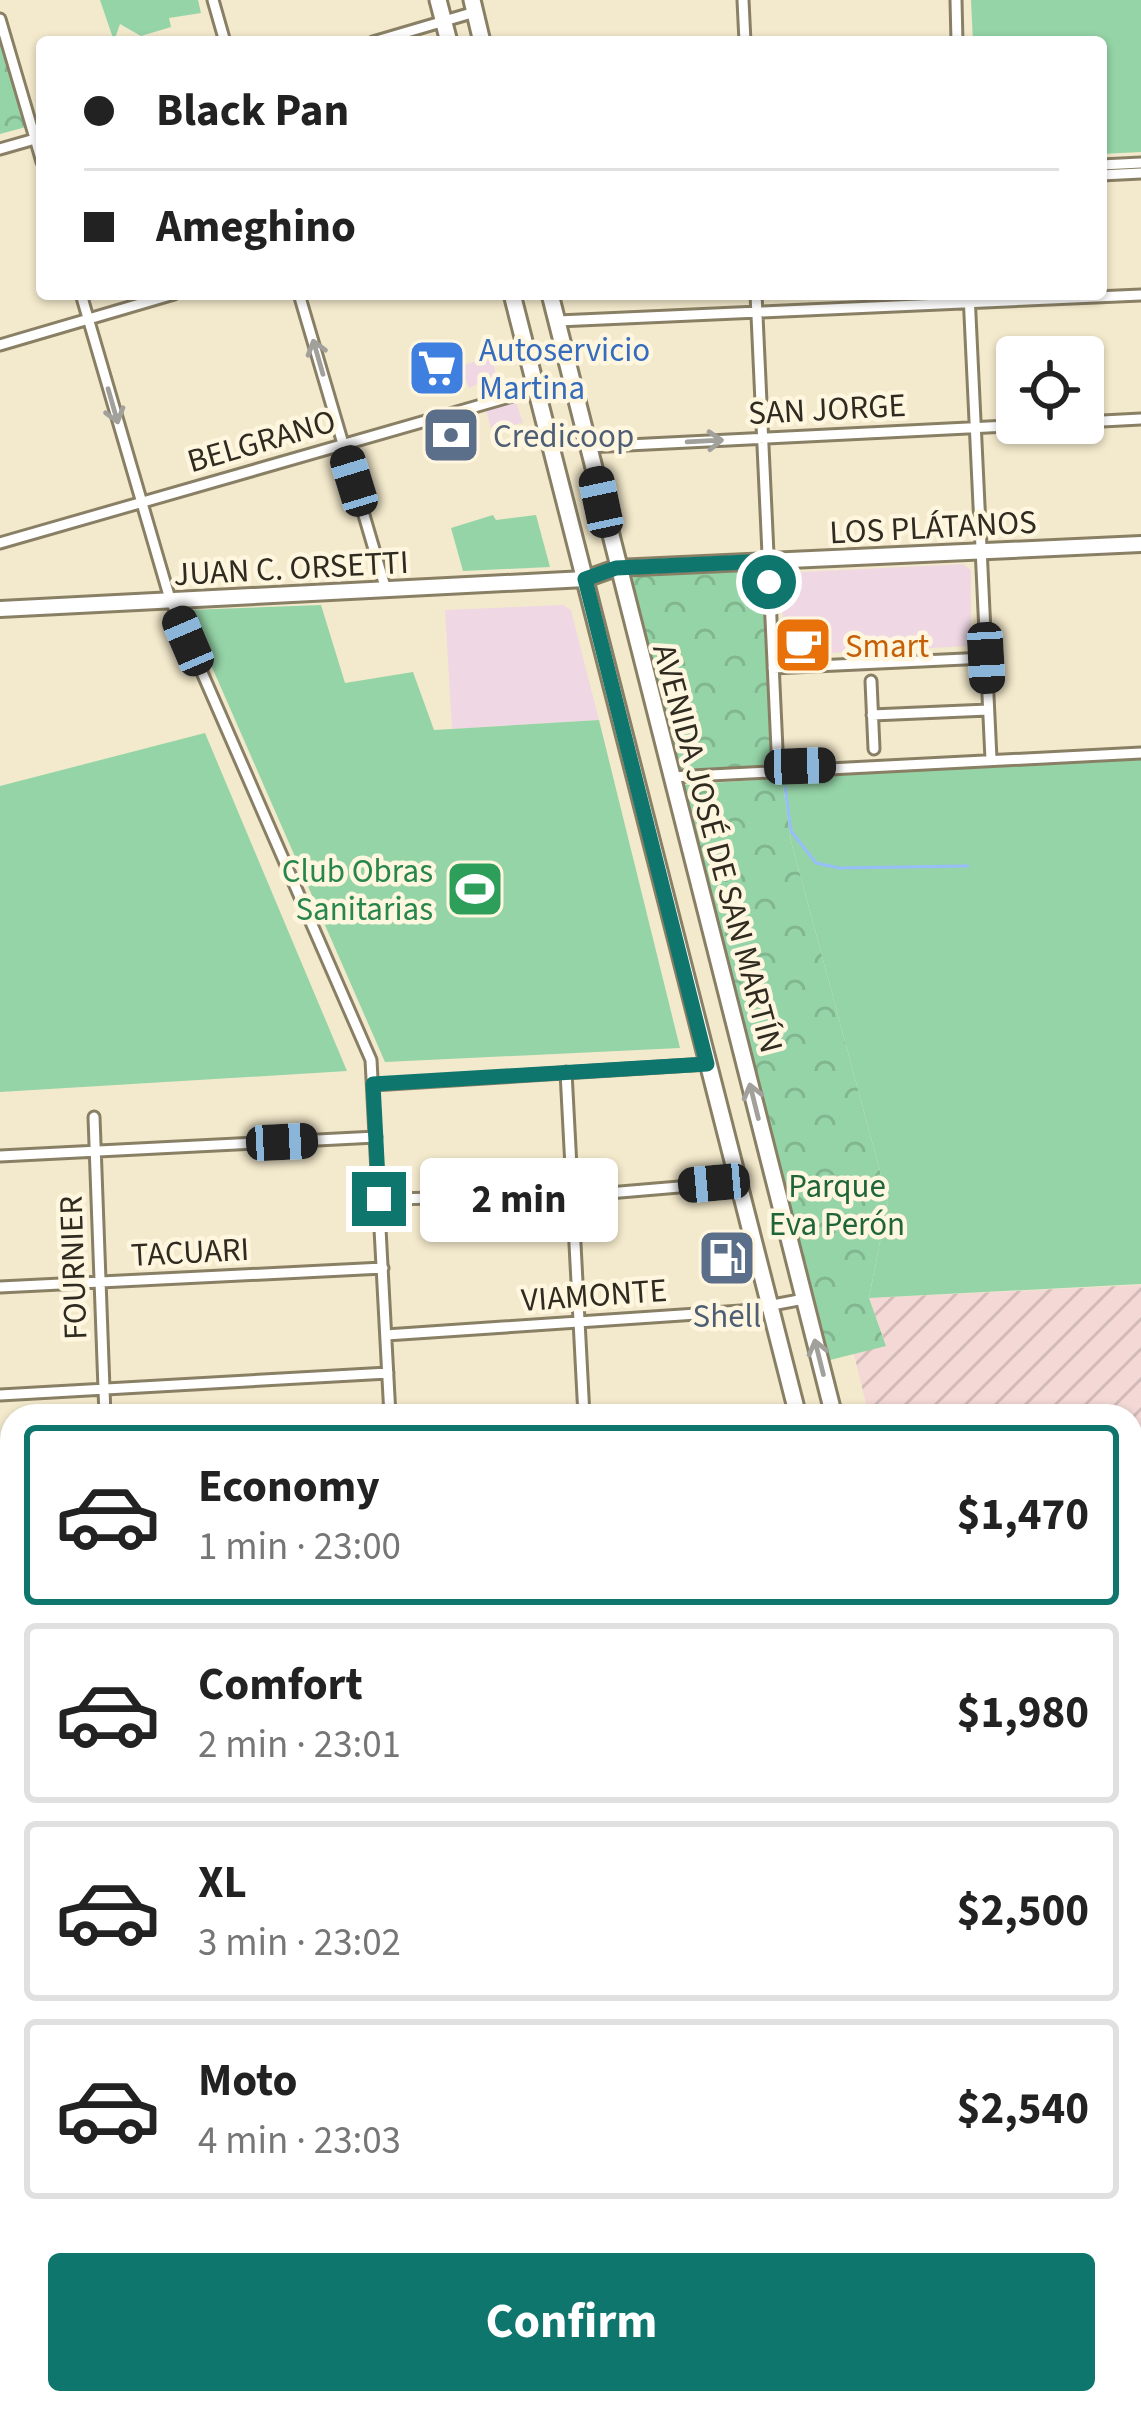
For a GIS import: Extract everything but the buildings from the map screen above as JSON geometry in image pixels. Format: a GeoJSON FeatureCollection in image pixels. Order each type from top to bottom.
{"type":"FeatureCollection","features":[{"type":"Feature","properties":{"kind":"main road"},"geometry":{"type":"LineString","coordinates":[[438,0],[446,36]]}},
{"type":"Feature","properties":{"kind":"main road"},"geometry":{"type":"LineString","coordinates":[[473,6],[480,36]]}},
{"type":"Feature","properties":{"kind":"main road","name":"AVENIDA JOSÉ DE SAN MARTÍN"},"geometry":{"type":"LineString","coordinates":[[514,300],[795,1404]]}},
{"type":"Feature","properties":{"kind":"main road","name":"AVENIDA JOSÉ DE SAN MARTÍN"},"geometry":{"type":"LineString","coordinates":[[552,300],[831,1404]]}},
{"type":"Feature","properties":{"kind":"main road","name":"LOS PLÁTANOS"},"geometry":{"type":"LineString","coordinates":[[585,579],[616,568],[1141,544]]}},
{"type":"Feature","properties":{"kind":"main road","name":"JUAN C. ORSETTI"},"geometry":{"type":"LineString","coordinates":[[0,609],[585,579]]}},
{"type":"Feature","properties":{"kind":"street"},"geometry":{"type":"LineString","coordinates":[[213,0],[223,36]]}},
{"type":"Feature","properties":{"kind":"street"},"geometry":{"type":"LineString","coordinates":[[743,0],[745,36]]}},
{"type":"Feature","properties":{"kind":"street"},"geometry":{"type":"LineString","coordinates":[[956,0],[958,36]]}},
{"type":"Feature","properties":{"kind":"street"},"geometry":{"type":"LineString","coordinates":[[394,36],[443,22],[473,6]]}},
{"type":"Feature","properties":{"kind":"street"},"geometry":{"type":"LineString","coordinates":[[0,19],[36,129]]}},
{"type":"Feature","properties":{"kind":"street"},"geometry":{"type":"LineString","coordinates":[[0,149],[36,139]]}},
{"type":"Feature","properties":{"kind":"street"},"geometry":{"type":"LineString","coordinates":[[1107,165],[1141,163]]}},
{"type":"Feature","properties":{"kind":"street"},"geometry":{"type":"LineString","coordinates":[[1107,175],[1141,173]]}},
{"type":"Feature","properties":{"kind":"street"},"geometry":{"type":"LineString","coordinates":[[1107,296],[1141,295]]}},
{"type":"Feature","properties":{"kind":"street"},"geometry":{"type":"LineString","coordinates":[[83,300],[170,599],[371,1060],[389,1404]]}},
{"type":"Feature","properties":{"kind":"street"},"geometry":{"type":"LineString","coordinates":[[0,345],[153,300]]}},
{"type":"Feature","properties":{"kind":"street"},"geometry":{"type":"LineString","coordinates":[[301,300],[386,590]]}},
{"type":"Feature","properties":{"kind":"street"},"geometry":{"type":"LineString","coordinates":[[756,300],[778,771]]}},
{"type":"Feature","properties":{"kind":"street"},"geometry":{"type":"LineString","coordinates":[[558,321],[939,300]]}},
{"type":"Feature","properties":{"kind":"street"},"geometry":{"type":"LineString","coordinates":[[969,300],[991,759]]}},
{"type":"Feature","properties":{"kind":"street","name":"BELGRANO"},"geometry":{"type":"LineString","coordinates":[[0,543],[537,389]]}},
{"type":"Feature","properties":{"kind":"street"},"geometry":{"type":"LineString","coordinates":[[1104,421],[1141,419]]}},
{"type":"Feature","properties":{"kind":"street","name":"SAN JORGE"},"geometry":{"type":"LineString","coordinates":[[588,447],[996,427]]}},
{"type":"Feature","properties":{"kind":"street"},"geometry":{"type":"LineString","coordinates":[[773,668],[986,658]]}},
{"type":"Feature","properties":{"kind":"street"},"geometry":{"type":"LineString","coordinates":[[871,681],[874,749]]}},
{"type":"Feature","properties":{"kind":"street"},"geometry":{"type":"LineString","coordinates":[[872,715],[988,710]]}},
{"type":"Feature","properties":{"kind":"street"},"geometry":{"type":"LineString","coordinates":[[672,777],[1141,753]]}},
{"type":"Feature","properties":{"kind":"street"},"geometry":{"type":"LineString","coordinates":[[373,1084],[707,1064]]}},
{"type":"Feature","properties":{"kind":"street"},"geometry":{"type":"LineString","coordinates":[[566,1072],[583,1404]]}},
{"type":"Feature","properties":{"kind":"street","name":"FOURNIER"},"geometry":{"type":"LineString","coordinates":[[94,1117],[105,1404]]}},
{"type":"Feature","properties":{"kind":"street"},"geometry":{"type":"LineString","coordinates":[[0,1156],[376,1137]]}},
{"type":"Feature","properties":{"kind":"street"},"geometry":{"type":"LineString","coordinates":[[379,1199],[573,1196],[738,1182]]}},
{"type":"Feature","properties":{"kind":"street","name":"TACUARI"},"geometry":{"type":"LineString","coordinates":[[0,1287],[383,1268]]}},
{"type":"Feature","properties":{"kind":"street","name":"VIAMONTE"},"geometry":{"type":"LineString","coordinates":[[386,1335],[772,1306],[804,1299]]}},
{"type":"Feature","properties":{"kind":"street"},"geometry":{"type":"LineString","coordinates":[[0,1395],[388,1373]]}},
{"type":"Feature","properties":{"kind":"shaded area"},"geometry":{"type":"Polygon","coordinates":[[[492,356],[496,375],[469,388],[460,366],[492,356]]]}},
{"type":"Feature","properties":{"kind":"shaded area"},"geometry":{"type":"Polygon","coordinates":[[[507,398],[517,404],[523,423],[491,429],[485,406],[507,398]]]}},
{"type":"Feature","properties":{"kind":"shaded area"},"geometry":{"type":"Polygon","coordinates":[[[963,564],[971,570],[971,646],[789,655],[783,641],[782,573],[963,564]]]}},
{"type":"Feature","properties":{"kind":"shaded area"},"geometry":{"type":"Polygon","coordinates":[[[563,605],[571,610],[599,720],[452,729],[445,610],[563,605]]]}},
{"type":"Feature","properties":{"kind":"shaded area"},"geometry":{"type":"Polygon","coordinates":[[[1141,1285],[1141,1404],[866,1404],[854,1354],[886,1345],[869,1298],[1141,1285]]]}},
{"type":"Feature","properties":{"kind":"green space"},"geometry":{"type":"Polygon","coordinates":[[[100,0],[198,0],[201,13],[169,18],[171,27],[141,36],[120,24],[112,36],[100,0]]]}},
{"type":"Feature","properties":{"kind":"green space"},"geometry":{"type":"Polygon","coordinates":[[[971,0],[1141,0],[1141,152],[1107,154],[1107,36],[973,36],[971,0]]]}},
{"type":"Feature","properties":{"kind":"green space"},"geometry":{"type":"Polygon","coordinates":[[[0,38],[26,127],[0,134],[0,38]]]}},
{"type":"Feature","properties":{"kind":"green space"},"geometry":{"type":"Polygon","coordinates":[[[493,515],[496,520],[536,515],[550,567],[463,571],[451,528],[493,515]]]}},
{"type":"Feature","properties":{"kind":"green space"},"geometry":{"type":"Polygon","coordinates":[[[752,569],[764,577],[773,756],[763,768],[681,771],[672,765],[627,582],[637,575],[752,569]]]}},
{"type":"Feature","properties":{"kind":"green space","name":"Club Obras Sanitarias"},"geometry":{"type":"Polygon","coordinates":[[[321,605],[345,683],[413,672],[434,730],[599,720],[680,1048],[385,1062],[187,610],[321,605]]]}},
{"type":"Feature","properties":{"kind":"green space"},"geometry":{"type":"Polygon","coordinates":[[[205,733],[347,1071],[0,1092],[0,786],[205,733]]]}},
{"type":"Feature","properties":{"kind":"green space"},"geometry":{"type":"Polygon","coordinates":[[[1141,760],[1141,1284],[869,1298],[888,1201],[791,841],[782,778],[1141,760]]]}},
{"type":"Feature","properties":{"kind":"green space","name":"Parque Eva Perón"},"geometry":{"type":"Polygon","coordinates":[[[782,778],[791,841],[888,1201],[869,1298],[886,1346],[826,1361],[681,785],[782,778]]]}},
{"type":"Feature","properties":{"kind":"waterway"},"geometry":{"type":"LineString","coordinates":[[785,787],[791,831],[816,863],[839,868],[968,866]]}},
{"type":"Feature","properties":{"kind":"place","name":"Autoservicio Martina"},"geometry":{"type":"Point","coordinates":[437,368]}},
{"type":"Feature","properties":{"kind":"place","name":"Credicoop"},"geometry":{"type":"Point","coordinates":[451,435]}},
{"type":"Feature","properties":{"kind":"place","name":"Smart"},"geometry":{"type":"Point","coordinates":[803,645]}},
{"type":"Feature","properties":{"kind":"place","name":"Club Obras Sanitarias"},"geometry":{"type":"Point","coordinates":[475,889]}},
{"type":"Feature","properties":{"kind":"place","name":"Shell"},"geometry":{"type":"Point","coordinates":[727,1258]}},
{"type":"Feature","properties":{"kind":"route"},"geometry":{"type":"LineString","coordinates":[[379,1199],[373,1084],[707,1064],[585,579],[616,568],[768,561],[769,582]]}}]}
